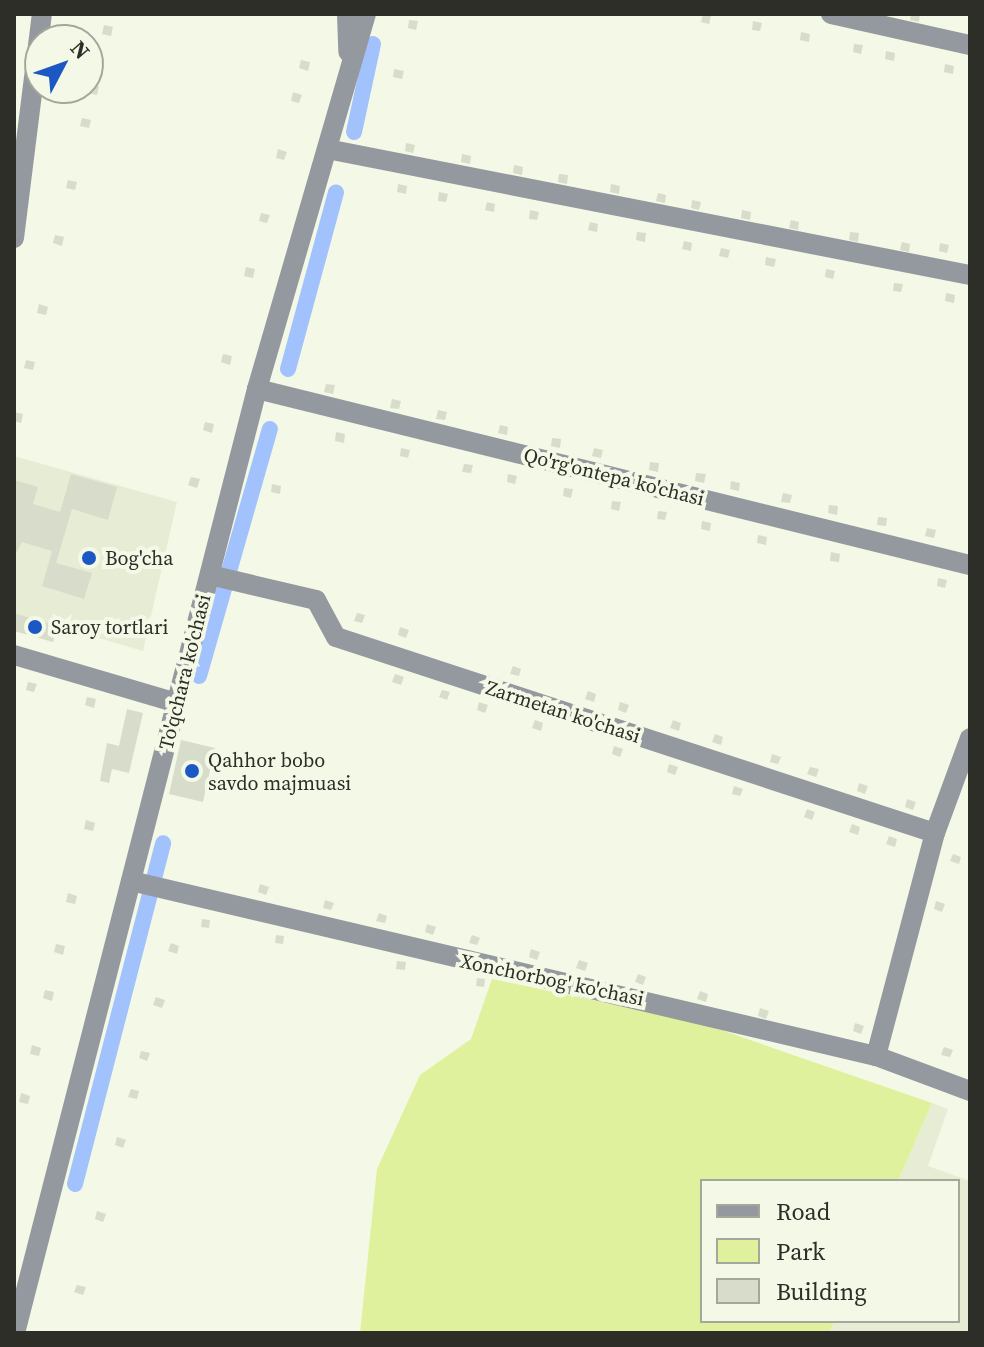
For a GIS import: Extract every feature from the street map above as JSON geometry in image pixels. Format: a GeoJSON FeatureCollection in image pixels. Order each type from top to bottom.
{"type":"FeatureCollection","features":[{"type":"Feature","properties":{"kind":"street"},"geometry":{"type":"LineString","coordinates":[[14,238],[42,14]]}},
{"type":"Feature","properties":{"kind":"street"},"geometry":{"type":"LineString","coordinates":[[347,14],[349,72]]}},
{"type":"Feature","properties":{"kind":"street","name":"To'qchara ko'chasi"},"geometry":{"type":"LineString","coordinates":[[15,1333],[257,389],[366,14]]}},
{"type":"Feature","properties":{"kind":"street"},"geometry":{"type":"LineString","coordinates":[[831,14],[970,45]]}},
{"type":"Feature","properties":{"kind":"street"},"geometry":{"type":"LineString","coordinates":[[327,149],[968,272]]}},
{"type":"Feature","properties":{"kind":"street","name":"Qo'rg'ontepa ko'chasi"},"geometry":{"type":"LineString","coordinates":[[257,389],[970,565]]}},
{"type":"Feature","properties":{"kind":"street","name":"Zarmetan ko'chasi"},"geometry":{"type":"LineString","coordinates":[[210,575],[316,600],[336,637],[935,833]]}},
{"type":"Feature","properties":{"kind":"street"},"geometry":{"type":"LineString","coordinates":[[14,655],[177,703]]}},
{"type":"Feature","properties":{"kind":"street"},"geometry":{"type":"LineString","coordinates":[[876,1056],[935,833],[970,738]]}},
{"type":"Feature","properties":{"kind":"street","name":"Xonchorbog' ko'chasi"},"geometry":{"type":"LineString","coordinates":[[131,881],[876,1056],[970,1091]]}},
{"type":"Feature","properties":{"kind":"shaded area","name":"Bog'cha"},"geometry":{"type":"Polygon","coordinates":[[[14,456],[177,502],[143,651],[14,613],[14,456]]]}},
{"type":"Feature","properties":{"kind":"shaded area"},"geometry":{"type":"Polygon","coordinates":[[[932,1103],[948,1109],[928,1166],[970,1181],[970,1333],[829,1333],[834,1323],[960,1323],[960,1179],[899,1179],[932,1103]]]}},
{"type":"Feature","properties":{"kind":"green space"},"geometry":{"type":"Polygon","coordinates":[[[492,979],[701,1023],[932,1103],[899,1179],[700,1179],[700,1323],[834,1323],[829,1333],[360,1333],[377,1169],[420,1075],[471,1039],[492,979]]]}},
{"type":"Feature","properties":{"kind":"building"},"geometry":{"type":"Polygon","coordinates":[[[703,14],[711,16],[709,24],[701,22],[703,14]]]}},
{"type":"Feature","properties":{"kind":"building"},"geometry":{"type":"Polygon","coordinates":[[[911,14],[920,14],[919,22],[910,20],[911,14]]]}},
{"type":"Feature","properties":{"kind":"building"},"geometry":{"type":"Polygon","coordinates":[[[409,20],[418,21],[416,30],[408,28],[409,20]]]}},
{"type":"Feature","properties":{"kind":"building"},"geometry":{"type":"Polygon","coordinates":[[[753,21],[762,23],[760,31],[752,30],[753,21]]]}},
{"type":"Feature","properties":{"kind":"building"},"geometry":{"type":"Polygon","coordinates":[[[104,25],[113,27],[111,36],[104,34],[104,25]]]}},
{"type":"Feature","properties":{"kind":"building"},"geometry":{"type":"Polygon","coordinates":[[[801,32],[810,34],[809,42],[800,40],[801,32]]]}},
{"type":"Feature","properties":{"kind":"building"},"geometry":{"type":"Polygon","coordinates":[[[854,44],[863,45],[861,54],[853,52],[854,44]]]}},
{"type":"Feature","properties":{"kind":"building"},"geometry":{"type":"Polygon","coordinates":[[[886,51],[895,53],[894,61],[885,59],[886,51]]]}},
{"type":"Feature","properties":{"kind":"building"},"geometry":{"type":"Polygon","coordinates":[[[301,60],[310,62],[308,71],[299,68],[301,60]]]}},
{"type":"Feature","properties":{"kind":"building"},"geometry":{"type":"Polygon","coordinates":[[[945,64],[954,66],[953,74],[944,72],[945,64]]]}},
{"type":"Feature","properties":{"kind":"building"},"geometry":{"type":"Polygon","coordinates":[[[394,69],[404,71],[402,79],[393,77],[394,69]]]}},
{"type":"Feature","properties":{"kind":"building"},"geometry":{"type":"Polygon","coordinates":[[[293,92],[302,95],[299,103],[291,101],[293,92]]]}},
{"type":"Feature","properties":{"kind":"building"},"geometry":{"type":"Polygon","coordinates":[[[82,118],[91,120],[89,128],[80,126],[82,118]]]}},
{"type":"Feature","properties":{"kind":"building"},"geometry":{"type":"Polygon","coordinates":[[[406,143],[415,145],[413,153],[405,151],[406,143]]]}},
{"type":"Feature","properties":{"kind":"building"},"geometry":{"type":"Polygon","coordinates":[[[278,149],[287,152],[284,160],[276,158],[278,149]]]}},
{"type":"Feature","properties":{"kind":"building"},"geometry":{"type":"Polygon","coordinates":[[[462,154],[471,156],[470,164],[461,162],[462,154]]]}},
{"type":"Feature","properties":{"kind":"building"},"geometry":{"type":"Polygon","coordinates":[[[514,165],[523,167],[522,175],[513,173],[514,165]]]}},
{"type":"Feature","properties":{"kind":"building"},"geometry":{"type":"Polygon","coordinates":[[[559,174],[568,175],[567,184],[558,182],[559,174]]]}},
{"type":"Feature","properties":{"kind":"building"},"geometry":{"type":"Polygon","coordinates":[[[68,180],[77,182],[75,190],[66,188],[68,180]]]}},
{"type":"Feature","properties":{"kind":"building"},"geometry":{"type":"Polygon","coordinates":[[[398,184],[407,186],[406,194],[397,192],[398,184]]]}},
{"type":"Feature","properties":{"kind":"building"},"geometry":{"type":"Polygon","coordinates":[[[611,184],[620,186],[619,194],[610,192],[611,184]]]}},
{"type":"Feature","properties":{"kind":"building"},"geometry":{"type":"Polygon","coordinates":[[[439,192],[448,194],[446,202],[438,201],[439,192]]]}},
{"type":"Feature","properties":{"kind":"building"},"geometry":{"type":"Polygon","coordinates":[[[658,193],[666,195],[665,203],[656,201],[658,193]]]}},
{"type":"Feature","properties":{"kind":"building"},"geometry":{"type":"Polygon","coordinates":[[[692,200],[701,202],[699,210],[691,208],[692,200]]]}},
{"type":"Feature","properties":{"kind":"building"},"geometry":{"type":"Polygon","coordinates":[[[487,202],[495,204],[494,212],[485,210],[487,202]]]}},
{"type":"Feature","properties":{"kind":"building"},"geometry":{"type":"Polygon","coordinates":[[[530,210],[539,212],[537,220],[529,219],[530,210]]]}},
{"type":"Feature","properties":{"kind":"building"},"geometry":{"type":"Polygon","coordinates":[[[742,210],[751,212],[750,220],[741,218],[742,210]]]}},
{"type":"Feature","properties":{"kind":"building"},"geometry":{"type":"Polygon","coordinates":[[[261,213],[270,215],[267,223],[259,221],[261,213]]]}},
{"type":"Feature","properties":{"kind":"building"},"geometry":{"type":"Polygon","coordinates":[[[791,220],[799,222],[798,230],[789,228],[791,220]]]}},
{"type":"Feature","properties":{"kind":"building"},"geometry":{"type":"Polygon","coordinates":[[[590,222],[598,224],[597,232],[588,230],[590,222]]]}},
{"type":"Feature","properties":{"kind":"building"},"geometry":{"type":"Polygon","coordinates":[[[637,232],[646,233],[645,242],[636,240],[637,232]]]}},
{"type":"Feature","properties":{"kind":"building"},"geometry":{"type":"Polygon","coordinates":[[[850,232],[859,233],[858,242],[849,240],[850,232]]]}},
{"type":"Feature","properties":{"kind":"building"},"geometry":{"type":"Polygon","coordinates":[[[55,235],[64,237],[62,246],[53,243],[55,235]]]}},
{"type":"Feature","properties":{"kind":"building"},"geometry":{"type":"Polygon","coordinates":[[[684,241],[692,243],[691,251],[682,249],[684,241]]]}},
{"type":"Feature","properties":{"kind":"building"},"geometry":{"type":"Polygon","coordinates":[[[902,242],[910,244],[909,252],[900,250],[902,242]]]}},
{"type":"Feature","properties":{"kind":"building"},"geometry":{"type":"Polygon","coordinates":[[[940,243],[949,245],[947,253],[939,251],[940,243]]]}},
{"type":"Feature","properties":{"kind":"building"},"geometry":{"type":"Polygon","coordinates":[[[721,248],[730,250],[728,258],[719,256],[721,248]]]}},
{"type":"Feature","properties":{"kind":"building"},"geometry":{"type":"Polygon","coordinates":[[[766,257],[776,259],[774,267],[765,265],[766,257]]]}},
{"type":"Feature","properties":{"kind":"building"},"geometry":{"type":"Polygon","coordinates":[[[246,267],[255,269],[253,278],[244,276],[246,267]]]}},
{"type":"Feature","properties":{"kind":"building"},"geometry":{"type":"Polygon","coordinates":[[[826,269],[835,271],[833,279],[825,277],[826,269]]]}},
{"type":"Feature","properties":{"kind":"building"},"geometry":{"type":"Polygon","coordinates":[[[894,283],[903,284],[901,292],[893,291],[894,283]]]}},
{"type":"Feature","properties":{"kind":"building"},"geometry":{"type":"Polygon","coordinates":[[[946,293],[955,295],[954,303],[945,301],[946,293]]]}},
{"type":"Feature","properties":{"kind":"building"},"geometry":{"type":"Polygon","coordinates":[[[39,304],[48,307],[46,315],[37,313],[39,304]]]}},
{"type":"Feature","properties":{"kind":"building"},"geometry":{"type":"Polygon","coordinates":[[[223,354],[232,356],[230,365],[221,362],[223,354]]]}},
{"type":"Feature","properties":{"kind":"building"},"geometry":{"type":"Polygon","coordinates":[[[26,360],[35,362],[33,370],[24,368],[26,360]]]}},
{"type":"Feature","properties":{"kind":"building"},"geometry":{"type":"Polygon","coordinates":[[[326,384],[335,385],[333,394],[324,392],[326,384]]]}},
{"type":"Feature","properties":{"kind":"building"},"geometry":{"type":"Polygon","coordinates":[[[392,399],[401,401],[399,409],[390,408],[392,399]]]}},
{"type":"Feature","properties":{"kind":"building"},"geometry":{"type":"Polygon","coordinates":[[[438,410],[447,412],[445,420],[436,419],[438,410]]]}},
{"type":"Feature","properties":{"kind":"building"},"geometry":{"type":"Polygon","coordinates":[[[14,412],[23,414],[21,423],[14,421],[14,412]]]}},
{"type":"Feature","properties":{"kind":"building"},"geometry":{"type":"Polygon","coordinates":[[[205,422],[214,424],[212,433],[203,430],[205,422]]]}},
{"type":"Feature","properties":{"kind":"building"},"geometry":{"type":"Polygon","coordinates":[[[500,425],[508,427],[507,435],[498,433],[500,425]]]}},
{"type":"Feature","properties":{"kind":"building"},"geometry":{"type":"Polygon","coordinates":[[[336,432],[345,434],[344,443],[335,441],[336,432]]]}},
{"type":"Feature","properties":{"kind":"building"},"geometry":{"type":"Polygon","coordinates":[[[552,438],[561,439],[560,448],[551,446],[552,438]]]}},
{"type":"Feature","properties":{"kind":"building"},"geometry":{"type":"Polygon","coordinates":[[[401,448],[410,450],[408,458],[400,456],[401,448]]]}},
{"type":"Feature","properties":{"kind":"building"},"geometry":{"type":"Polygon","coordinates":[[[594,448],[603,450],[601,458],[592,456],[594,448]]]}},
{"type":"Feature","properties":{"kind":"building"},"geometry":{"type":"Polygon","coordinates":[[[650,462],[659,463],[658,472],[649,470],[650,462]]]}},
{"type":"Feature","properties":{"kind":"building"},"geometry":{"type":"Polygon","coordinates":[[[464,464],[473,465],[471,473],[462,472],[464,464]]]}},
{"type":"Feature","properties":{"kind":"building"},"geometry":{"type":"Polygon","coordinates":[[[696,473],[706,474],[704,483],[695,481],[696,473]]]}},
{"type":"Feature","properties":{"kind":"building"},"geometry":{"type":"Polygon","coordinates":[[[71,474],[117,487],[108,520],[72,509],[56,563],[92,573],[84,599],[42,586],[52,551],[22,542],[14,557],[14,480],[38,487],[33,504],[60,512],[71,474]]]}},
{"type":"Feature","properties":{"kind":"building"},"geometry":{"type":"Polygon","coordinates":[[[508,474],[517,476],[515,484],[507,482],[508,474]]]}},
{"type":"Feature","properties":{"kind":"building"},"geometry":{"type":"Polygon","coordinates":[[[191,477],[200,479],[197,488],[188,485],[191,477]]]}},
{"type":"Feature","properties":{"kind":"building"},"geometry":{"type":"Polygon","coordinates":[[[731,481],[740,483],[739,491],[730,489],[731,481]]]}},
{"type":"Feature","properties":{"kind":"building"},"geometry":{"type":"Polygon","coordinates":[[[272,484],[281,486],[280,494],[271,492],[272,484]]]}},
{"type":"Feature","properties":{"kind":"building"},"geometry":{"type":"Polygon","coordinates":[[[564,488],[573,489],[571,498],[563,496],[564,488]]]}},
{"type":"Feature","properties":{"kind":"building"},"geometry":{"type":"Polygon","coordinates":[[[783,493],[792,495],[790,503],[781,502],[783,493]]]}},
{"type":"Feature","properties":{"kind":"building"},"geometry":{"type":"Polygon","coordinates":[[[612,501],[621,502],[619,511],[611,509],[612,501]]]}},
{"type":"Feature","properties":{"kind":"building"},"geometry":{"type":"Polygon","coordinates":[[[829,505],[838,506],[837,515],[828,513],[829,505]]]}},
{"type":"Feature","properties":{"kind":"building"},"geometry":{"type":"Polygon","coordinates":[[[658,511],[667,512],[665,520],[657,519],[658,511]]]}},
{"type":"Feature","properties":{"kind":"building"},"geometry":{"type":"Polygon","coordinates":[[[878,517],[887,518],[886,526],[877,525],[878,517]]]}},
{"type":"Feature","properties":{"kind":"building"},"geometry":{"type":"Polygon","coordinates":[[[702,521],[711,523],[710,531],[701,529],[702,521]]]}},
{"type":"Feature","properties":{"kind":"building"},"geometry":{"type":"Polygon","coordinates":[[[927,528],[936,530],[934,538],[925,536],[927,528]]]}},
{"type":"Feature","properties":{"kind":"building"},"geometry":{"type":"Polygon","coordinates":[[[758,535],[767,537],[766,545],[757,543],[758,535]]]}},
{"type":"Feature","properties":{"kind":"building"},"geometry":{"type":"Polygon","coordinates":[[[831,552],[840,554],[839,562],[830,561],[831,552]]]}},
{"type":"Feature","properties":{"kind":"building"},"geometry":{"type":"Polygon","coordinates":[[[938,578],[947,580],[945,588],[937,586],[938,578]]]}},
{"type":"Feature","properties":{"kind":"building"},"geometry":{"type":"Polygon","coordinates":[[[14,613],[58,626],[53,642],[14,631],[14,613]]]}},
{"type":"Feature","properties":{"kind":"building"},"geometry":{"type":"Polygon","coordinates":[[[357,613],[365,615],[362,623],[354,621],[357,613]]]}},
{"type":"Feature","properties":{"kind":"building"},"geometry":{"type":"Polygon","coordinates":[[[400,627],[409,630],[406,638],[398,635],[400,627]]]}},
{"type":"Feature","properties":{"kind":"building"},"geometry":{"type":"Polygon","coordinates":[[[513,666],[521,669],[519,676],[510,674],[513,666]]]}},
{"type":"Feature","properties":{"kind":"building"},"geometry":{"type":"Polygon","coordinates":[[[395,674],[404,677],[401,685],[392,682],[395,674]]]}},
{"type":"Feature","properties":{"kind":"building"},"geometry":{"type":"Polygon","coordinates":[[[28,682],[37,684],[34,692],[26,690],[28,682]]]}},
{"type":"Feature","properties":{"kind":"building"},"geometry":{"type":"Polygon","coordinates":[[[442,690],[450,692],[447,700],[439,697],[442,690]]]}},
{"type":"Feature","properties":{"kind":"building"},"geometry":{"type":"Polygon","coordinates":[[[588,691],[596,694],[594,702],[585,699],[588,691]]]}},
{"type":"Feature","properties":{"kind":"building"},"geometry":{"type":"Polygon","coordinates":[[[87,697],[96,699],[94,708],[85,705],[87,697]]]}},
{"type":"Feature","properties":{"kind":"building"},"geometry":{"type":"Polygon","coordinates":[[[479,702],[488,705],[485,713],[477,710],[479,702]]]}},
{"type":"Feature","properties":{"kind":"building"},"geometry":{"type":"Polygon","coordinates":[[[620,702],[629,705],[626,713],[618,710],[620,702]]]}},
{"type":"Feature","properties":{"kind":"building"},"geometry":{"type":"Polygon","coordinates":[[[127,709],[143,713],[129,773],[112,769],[109,783],[100,781],[107,743],[119,746],[127,709]]]}},
{"type":"Feature","properties":{"kind":"building"},"geometry":{"type":"Polygon","coordinates":[[[535,720],[543,723],[541,731],[532,728],[535,720]]]}},
{"type":"Feature","properties":{"kind":"building"},"geometry":{"type":"Polygon","coordinates":[[[673,720],[681,723],[679,731],[670,728],[673,720]]]}},
{"type":"Feature","properties":{"kind":"building"},"geometry":{"type":"Polygon","coordinates":[[[715,734],[723,737],[721,745],[712,742],[715,734]]]}},
{"type":"Feature","properties":{"kind":"building","name":"Qahhor bobo savdo majmuasi"},"geometry":{"type":"Polygon","coordinates":[[[181,740],[215,748],[203,802],[169,794],[181,740]]]}},
{"type":"Feature","properties":{"kind":"building"},"geometry":{"type":"Polygon","coordinates":[[[614,746],[623,749],[620,757],[612,754],[614,746]]]}},
{"type":"Feature","properties":{"kind":"building"},"geometry":{"type":"Polygon","coordinates":[[[772,754],[781,757],[778,764],[770,762],[772,754]]]}},
{"type":"Feature","properties":{"kind":"building"},"geometry":{"type":"Polygon","coordinates":[[[669,764],[678,767],[675,775],[667,772],[669,764]]]}},
{"type":"Feature","properties":{"kind":"building"},"geometry":{"type":"Polygon","coordinates":[[[810,767],[819,769],[816,777],[807,774],[810,767]]]}},
{"type":"Feature","properties":{"kind":"building"},"geometry":{"type":"Polygon","coordinates":[[[859,783],[868,786],[865,794],[857,791],[859,783]]]}},
{"type":"Feature","properties":{"kind":"building"},"geometry":{"type":"Polygon","coordinates":[[[734,786],[743,789],[740,796],[732,794],[734,786]]]}},
{"type":"Feature","properties":{"kind":"building"},"geometry":{"type":"Polygon","coordinates":[[[907,799],[916,802],[913,810],[905,807],[907,799]]]}},
{"type":"Feature","properties":{"kind":"building"},"geometry":{"type":"Polygon","coordinates":[[[807,809],[815,812],[812,820],[804,817],[807,809]]]}},
{"type":"Feature","properties":{"kind":"building"},"geometry":{"type":"Polygon","coordinates":[[[86,820],[95,823],[93,831],[84,829],[86,820]]]}},
{"type":"Feature","properties":{"kind":"building"},"geometry":{"type":"Polygon","coordinates":[[[852,824],[860,827],[858,835],[849,832],[852,824]]]}},
{"type":"Feature","properties":{"kind":"building"},"geometry":{"type":"Polygon","coordinates":[[[889,836],[897,839],[895,847],[886,844],[889,836]]]}},
{"type":"Feature","properties":{"kind":"building"},"geometry":{"type":"Polygon","coordinates":[[[953,854],[961,857],[959,864],[950,861],[953,854]]]}},
{"type":"Feature","properties":{"kind":"building"},"geometry":{"type":"Polygon","coordinates":[[[260,884],[269,887],[266,895],[258,892],[260,884]]]}},
{"type":"Feature","properties":{"kind":"building"},"geometry":{"type":"Polygon","coordinates":[[[68,893],[77,896],[75,904],[66,902],[68,893]]]}},
{"type":"Feature","properties":{"kind":"building"},"geometry":{"type":"Polygon","coordinates":[[[325,900],[334,903],[331,910],[323,908],[325,900]]]}},
{"type":"Feature","properties":{"kind":"building"},"geometry":{"type":"Polygon","coordinates":[[[936,901],[945,904],[942,912],[934,909],[936,901]]]}},
{"type":"Feature","properties":{"kind":"building"},"geometry":{"type":"Polygon","coordinates":[[[379,913],[387,916],[385,923],[376,921],[379,913]]]}},
{"type":"Feature","properties":{"kind":"building"},"geometry":{"type":"Polygon","coordinates":[[[202,919],[210,920],[209,928],[201,927],[202,919]]]}},
{"type":"Feature","properties":{"kind":"building"},"geometry":{"type":"Polygon","coordinates":[[[427,924],[436,927],[433,935],[425,932],[427,924]]]}},
{"type":"Feature","properties":{"kind":"building"},"geometry":{"type":"Polygon","coordinates":[[[276,935],[284,936],[283,944],[275,943],[276,935]]]}},
{"type":"Feature","properties":{"kind":"building"},"geometry":{"type":"Polygon","coordinates":[[[472,935],[480,938],[477,945],[469,943],[472,935]]]}},
{"type":"Feature","properties":{"kind":"building"},"geometry":{"type":"Polygon","coordinates":[[[171,943],[179,946],[177,954],[168,951],[171,943]]]}},
{"type":"Feature","properties":{"kind":"building"},"geometry":{"type":"Polygon","coordinates":[[[56,944],[65,946],[63,955],[54,952],[56,944]]]}},
{"type":"Feature","properties":{"kind":"building"},"geometry":{"type":"Polygon","coordinates":[[[531,949],[540,952],[537,960],[529,957],[531,949]]]}},
{"type":"Feature","properties":{"kind":"building"},"geometry":{"type":"Polygon","coordinates":[[[579,960],[588,963],[585,971],[576,968],[579,960]]]}},
{"type":"Feature","properties":{"kind":"building"},"geometry":{"type":"Polygon","coordinates":[[[397,961],[406,962],[405,970],[396,969],[397,961]]]}},
{"type":"Feature","properties":{"kind":"building"},"geometry":{"type":"Polygon","coordinates":[[[638,974],[646,977],[643,985],[635,982],[638,974]]]}},
{"type":"Feature","properties":{"kind":"building"},"geometry":{"type":"Polygon","coordinates":[[[477,978],[485,979],[484,987],[476,986],[477,978]]]}},
{"type":"Feature","properties":{"kind":"building"},"geometry":{"type":"Polygon","coordinates":[[[45,990],[54,992],[52,1001],[43,998],[45,990]]]}},
{"type":"Feature","properties":{"kind":"building"},"geometry":{"type":"Polygon","coordinates":[[[700,991],[708,994],[706,1002],[697,999],[700,991]]]}},
{"type":"Feature","properties":{"kind":"building"},"geometry":{"type":"Polygon","coordinates":[[[156,997],[165,1000],[162,1008],[153,1005],[156,997]]]}},
{"type":"Feature","properties":{"kind":"building"},"geometry":{"type":"Polygon","coordinates":[[[760,1008],[769,1011],[766,1019],[758,1016],[760,1008]]]}},
{"type":"Feature","properties":{"kind":"building"},"geometry":{"type":"Polygon","coordinates":[[[855,1023],[864,1026],[861,1034],[853,1031],[855,1023]]]}},
{"type":"Feature","properties":{"kind":"building"},"geometry":{"type":"Polygon","coordinates":[[[32,1045],[41,1048],[39,1056],[30,1054],[32,1045]]]}},
{"type":"Feature","properties":{"kind":"building"},"geometry":{"type":"Polygon","coordinates":[[[944,1047],[953,1050],[950,1057],[941,1055],[944,1047]]]}},
{"type":"Feature","properties":{"kind":"building"},"geometry":{"type":"Polygon","coordinates":[[[141,1051],[150,1053],[147,1061],[139,1058],[141,1051]]]}},
{"type":"Feature","properties":{"kind":"building"},"geometry":{"type":"Polygon","coordinates":[[[131,1089],[139,1091],[137,1099],[128,1097],[131,1089]]]}},
{"type":"Feature","properties":{"kind":"building"},"geometry":{"type":"Polygon","coordinates":[[[21,1093],[30,1096],[28,1104],[19,1102],[21,1093]]]}},
{"type":"Feature","properties":{"kind":"building"},"geometry":{"type":"Polygon","coordinates":[[[117,1137],[126,1140],[123,1148],[115,1145],[117,1137]]]}},
{"type":"Feature","properties":{"kind":"building"},"geometry":{"type":"Polygon","coordinates":[[[97,1211],[106,1214],[103,1222],[95,1219],[97,1211]]]}},
{"type":"Feature","properties":{"kind":"building"},"geometry":{"type":"Polygon","coordinates":[[[77,1285],[86,1287],[83,1295],[74,1292],[77,1285]]]}},
{"type":"Feature","properties":{"kind":"waterway"},"geometry":{"type":"LineString","coordinates":[[354,132],[373,44]]}},
{"type":"Feature","properties":{"kind":"waterway"},"geometry":{"type":"LineString","coordinates":[[288,369],[336,192]]}},
{"type":"Feature","properties":{"kind":"waterway"},"geometry":{"type":"LineString","coordinates":[[199,676],[270,429]]}},
{"type":"Feature","properties":{"kind":"waterway"},"geometry":{"type":"LineString","coordinates":[[75,1184],[163,843]]}},
{"type":"Feature","properties":{"kind":"place","name":"Bog'cha"},"geometry":{"type":"Point","coordinates":[89,558]}},
{"type":"Feature","properties":{"kind":"place","name":"Saroy tortlari"},"geometry":{"type":"Point","coordinates":[35,627]}},
{"type":"Feature","properties":{"kind":"place","name":"Qahhor bobo savdo majmuasi"},"geometry":{"type":"Point","coordinates":[192,771]}}]}
